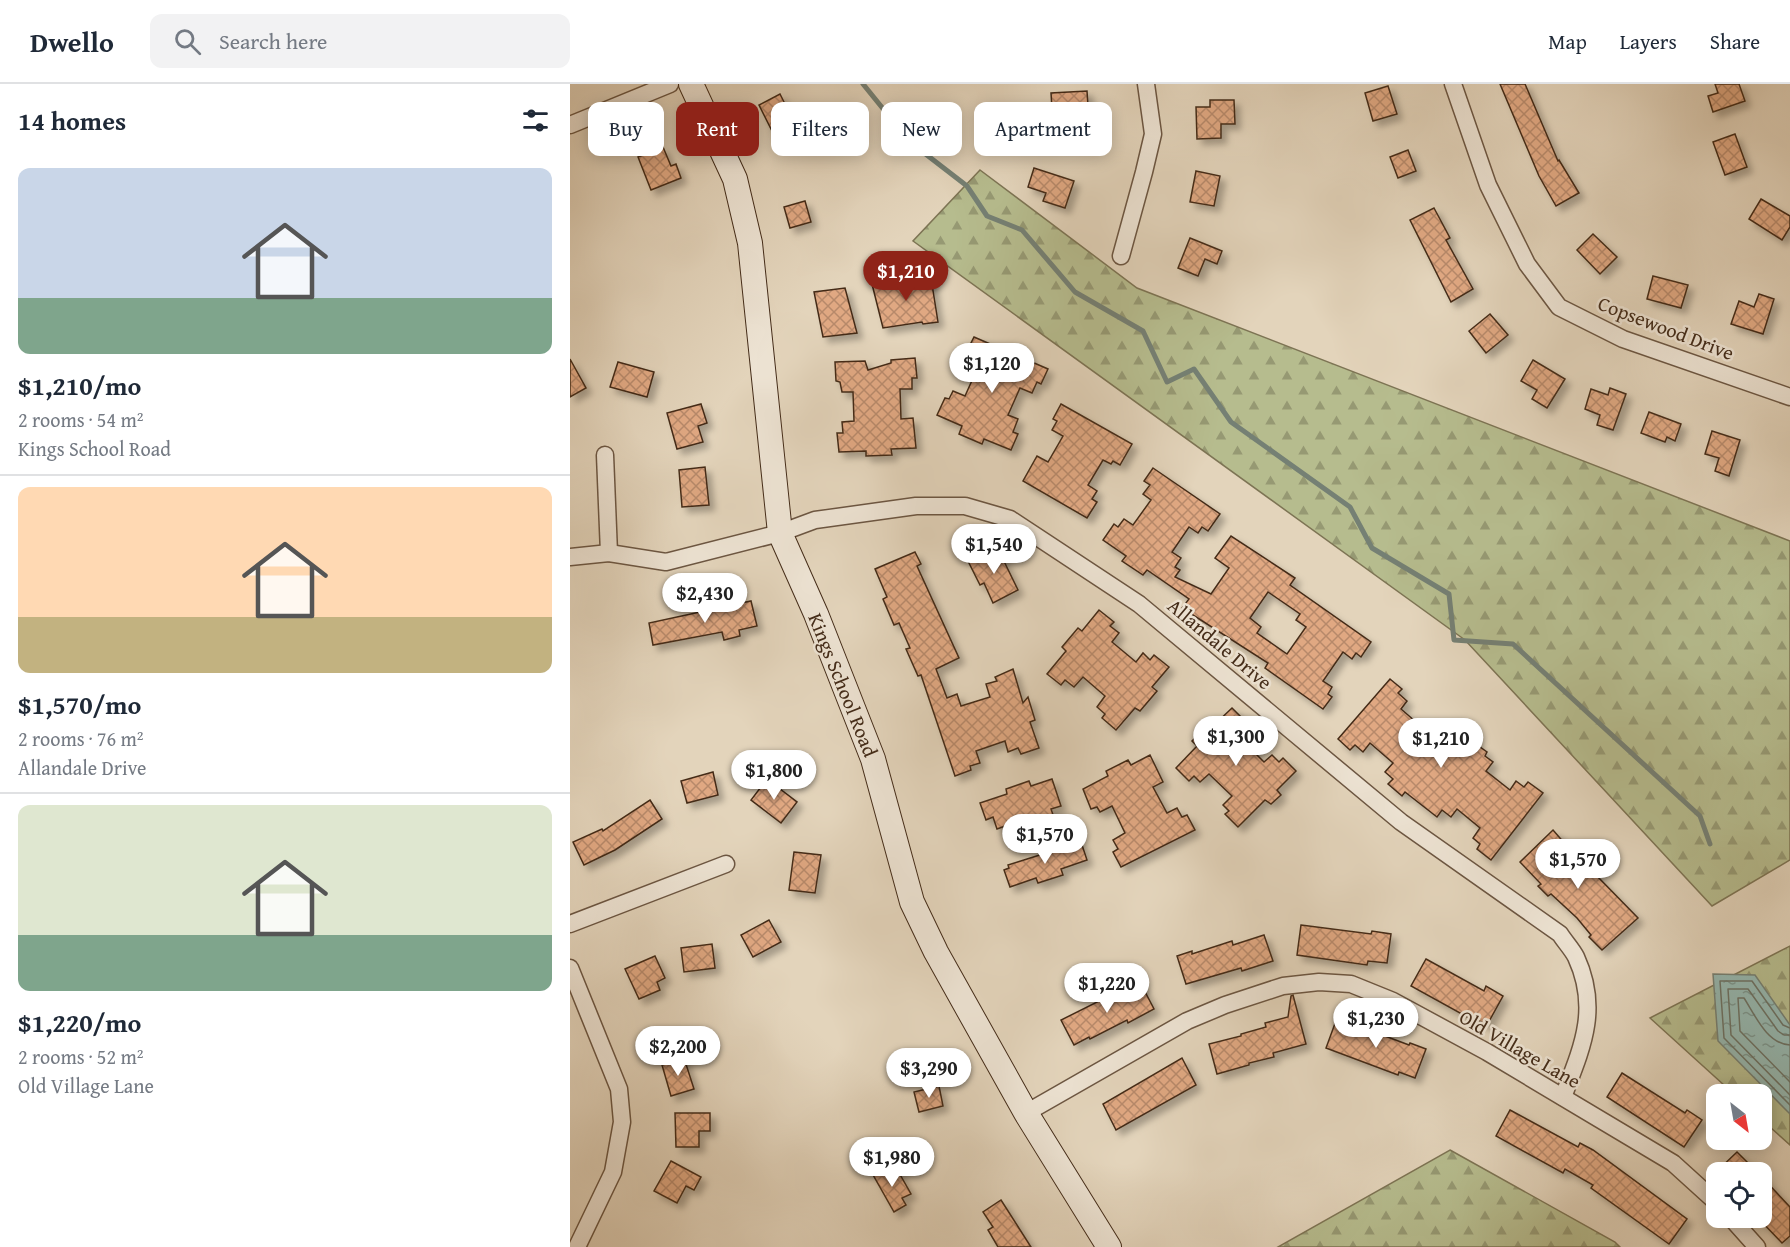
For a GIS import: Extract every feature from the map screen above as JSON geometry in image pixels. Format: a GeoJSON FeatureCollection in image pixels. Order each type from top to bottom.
{"type":"FeatureCollection","features":[{"type":"Feature","properties":{"kind":"street"},"geometry":{"type":"LineString","coordinates":[[570,125],[670,84]]}},
{"type":"Feature","properties":{"kind":"street","name":"Kings School Road"},"geometry":{"type":"LineString","coordinates":[[691,84],[735,179],[750,243],[780,533],[816,614],[873,759],[912,902],[936,952],[1026,1113],[1109,1247]]}},
{"type":"Feature","properties":{"kind":"street"},"geometry":{"type":"LineString","coordinates":[[1121,256],[1153,134],[1146,84]]}},
{"type":"Feature","properties":{"kind":"street","name":"Copsewood Drive"},"geometry":{"type":"LineString","coordinates":[[1453,84],[1488,185],[1527,264],[1559,307],[1623,339],[1790,397]]}},
{"type":"Feature","properties":{"kind":"street"},"geometry":{"type":"LineString","coordinates":[[605,455],[609,553]]}},
{"type":"Feature","properties":{"kind":"street","name":"Allandale Drive"},"geometry":{"type":"LineString","coordinates":[[570,557],[609,553],[666,562],[780,533],[815,520],[916,506],[965,506],[1010,519],[1139,604],[1401,822],[1560,934],[1576,957],[1587,993],[1587,1030],[1563,1097]]}},
{"type":"Feature","properties":{"kind":"street"},"geometry":{"type":"LineString","coordinates":[[570,924],[726,864]]}},
{"type":"Feature","properties":{"kind":"street"},"geometry":{"type":"LineString","coordinates":[[570,968],[619,1089],[622,1122],[613,1172],[577,1247]]}},
{"type":"Feature","properties":{"kind":"street","name":"Old Village Lane"},"geometry":{"type":"LineString","coordinates":[[1026,1113],[1187,1021],[1225,1005],[1283,986],[1319,982],[1352,984],[1393,1001],[1487,1052],[1673,1163],[1706,1193]]}},
{"type":"Feature","properties":{"kind":"street"},"geometry":{"type":"LineString","coordinates":[[1740,1228],[1757,1247]]}},
{"type":"Feature","properties":{"kind":"green space"},"geometry":{"type":"Polygon","coordinates":[[[980,170],[1137,288],[1790,541],[1790,860],[1712,906],[1465,640],[913,241],[980,170]]]}},
{"type":"Feature","properties":{"kind":"green space"},"geometry":{"type":"Polygon","coordinates":[[[1790,946],[1790,1145],[1772,1129],[1772,1084],[1723,1084],[1650,1018],[1790,946]]]}},
{"type":"Feature","properties":{"kind":"green space"},"geometry":{"type":"Polygon","coordinates":[[[1450,1150],[1615,1242],[1620,1247],[1278,1247],[1450,1150]]]}},
{"type":"Feature","properties":{"kind":"water"},"geometry":{"type":"Polygon","coordinates":[[[1713,974],[1755,975],[1790,1025],[1790,1114],[1772,1096],[1772,1084],[1760,1084],[1718,1041],[1713,974]]]}},
{"type":"Feature","properties":{"kind":"building"},"geometry":{"type":"Polygon","coordinates":[[[1500,84],[1525,84],[1558,161],[1579,193],[1556,206],[1539,176],[1500,84]]]}},
{"type":"Feature","properties":{"kind":"building"},"geometry":{"type":"Polygon","coordinates":[[[1715,84],[1739,84],[1745,101],[1713,112],[1708,96],[1718,93],[1715,84]]]}},
{"type":"Feature","properties":{"kind":"building"},"geometry":{"type":"Polygon","coordinates":[[[1388,86],[1397,114],[1373,121],[1365,93],[1388,86]]]}},
{"type":"Feature","properties":{"kind":"building"},"geometry":{"type":"Polygon","coordinates":[[[1087,91],[1088,102],[1052,102],[1051,93],[1087,91]]]}},
{"type":"Feature","properties":{"kind":"building"},"geometry":{"type":"Polygon","coordinates":[[[780,94],[784,102],[771,102],[771,129],[759,105],[780,94]]]}},
{"type":"Feature","properties":{"kind":"building"},"geometry":{"type":"Polygon","coordinates":[[[1210,100],[1234,100],[1235,124],[1221,124],[1221,138],[1197,139],[1196,107],[1210,107],[1210,100]]]}},
{"type":"Feature","properties":{"kind":"building"},"geometry":{"type":"Polygon","coordinates":[[[1735,134],[1747,167],[1725,175],[1713,142],[1735,134]]]}},
{"type":"Feature","properties":{"kind":"building"},"geometry":{"type":"Polygon","coordinates":[[[664,149],[671,166],[676,164],[681,178],[651,190],[638,157],[664,156],[664,149]]]}},
{"type":"Feature","properties":{"kind":"building"},"geometry":{"type":"Polygon","coordinates":[[[1408,150],[1416,171],[1398,178],[1390,157],[1408,150]]]}},
{"type":"Feature","properties":{"kind":"building"},"geometry":{"type":"Polygon","coordinates":[[[1034,168],[1074,181],[1065,208],[1043,201],[1046,193],[1028,187],[1034,168]]]}},
{"type":"Feature","properties":{"kind":"building"},"geometry":{"type":"Polygon","coordinates":[[[1196,171],[1220,176],[1214,206],[1190,202],[1196,171]]]}},
{"type":"Feature","properties":{"kind":"building"},"geometry":{"type":"Polygon","coordinates":[[[1761,199],[1790,216],[1790,227],[1782,240],[1749,219],[1761,199]]]}},
{"type":"Feature","properties":{"kind":"building"},"geometry":{"type":"Polygon","coordinates":[[[805,201],[811,222],[790,228],[784,207],[805,201]]]}},
{"type":"Feature","properties":{"kind":"building"},"geometry":{"type":"Polygon","coordinates":[[[1434,208],[1450,238],[1446,240],[1473,289],[1451,302],[1410,220],[1434,208]]]}},
{"type":"Feature","properties":{"kind":"building"},"geometry":{"type":"Polygon","coordinates":[[[1593,234],[1617,257],[1600,274],[1577,250],[1593,234]]]}},
{"type":"Feature","properties":{"kind":"building"},"geometry":{"type":"Polygon","coordinates":[[[1190,238],[1222,251],[1217,264],[1205,259],[1198,276],[1178,268],[1190,238]]]}},
{"type":"Feature","properties":{"kind":"building"},"geometry":{"type":"Polygon","coordinates":[[[1653,276],[1688,285],[1681,308],[1647,299],[1653,276]]]}},
{"type":"Feature","properties":{"kind":"building"},"geometry":{"type":"Polygon","coordinates":[[[931,278],[938,322],[883,328],[872,284],[902,279],[903,282],[931,278]]]}},
{"type":"Feature","properties":{"kind":"building"},"geometry":{"type":"Polygon","coordinates":[[[845,288],[857,333],[823,337],[814,292],[845,288]]]}},
{"type":"Feature","properties":{"kind":"building"},"geometry":{"type":"Polygon","coordinates":[[[1759,294],[1774,299],[1763,334],[1731,324],[1739,301],[1754,307],[1759,294]]]}},
{"type":"Feature","properties":{"kind":"building"},"geometry":{"type":"Polygon","coordinates":[[[1490,314],[1508,335],[1486,353],[1469,331],[1490,314]]]}},
{"type":"Feature","properties":{"kind":"building"},"geometry":{"type":"Polygon","coordinates":[[[974,337],[1048,369],[1041,384],[1037,382],[1032,393],[1020,388],[1008,415],[1018,419],[1013,432],[1018,434],[1011,450],[984,439],[982,444],[959,434],[962,426],[937,415],[945,398],[949,399],[953,391],[965,396],[978,367],[967,362],[971,353],[967,351],[974,337]]]}},
{"type":"Feature","properties":{"kind":"building"},"geometry":{"type":"Polygon","coordinates":[[[915,358],[917,378],[912,378],[912,389],[900,389],[901,419],[913,418],[916,448],[891,449],[892,455],[866,456],[866,451],[839,452],[837,433],[843,433],[842,422],[854,421],[853,392],[842,392],[840,382],[836,381],[835,362],[865,361],[868,370],[891,363],[891,360],[915,358]]]}},
{"type":"Feature","properties":{"kind":"building"},"geometry":{"type":"Polygon","coordinates":[[[570,359],[586,388],[570,397],[570,359]]]}},
{"type":"Feature","properties":{"kind":"building"},"geometry":{"type":"Polygon","coordinates":[[[1533,360],[1565,379],[1547,408],[1532,399],[1537,390],[1521,381],[1533,360]]]}},
{"type":"Feature","properties":{"kind":"building"},"geometry":{"type":"Polygon","coordinates":[[[618,362],[654,372],[647,397],[610,387],[618,362]]]}},
{"type":"Feature","properties":{"kind":"building"},"geometry":{"type":"Polygon","coordinates":[[[1610,388],[1626,394],[1613,430],[1597,425],[1600,415],[1585,409],[1591,389],[1608,395],[1610,388]]]}},
{"type":"Feature","properties":{"kind":"building"},"geometry":{"type":"Polygon","coordinates":[[[701,404],[707,423],[698,426],[703,442],[677,449],[667,413],[701,404]]]}},
{"type":"Feature","properties":{"kind":"building"},"geometry":{"type":"Polygon","coordinates":[[[1061,404],[1132,444],[1120,465],[1113,461],[1111,464],[1103,460],[1088,485],[1097,491],[1092,499],[1097,502],[1087,518],[1023,481],[1037,456],[1048,462],[1063,436],[1052,430],[1057,421],[1053,419],[1061,404]]]}},
{"type":"Feature","properties":{"kind":"building"},"geometry":{"type":"Polygon","coordinates":[[[1649,412],[1681,424],[1675,441],[1667,437],[1665,442],[1641,433],[1649,412]]]}},
{"type":"Feature","properties":{"kind":"building"},"geometry":{"type":"Polygon","coordinates":[[[1712,431],[1740,440],[1729,476],[1715,471],[1719,458],[1705,454],[1712,431]]]}},
{"type":"Feature","properties":{"kind":"building"},"geometry":{"type":"Polygon","coordinates":[[[705,467],[709,505],[682,507],[679,470],[705,467]]]}},
{"type":"Feature","properties":{"kind":"building"},"geometry":{"type":"Polygon","coordinates":[[[1153,468],[1220,514],[1208,531],[1202,527],[1198,533],[1189,527],[1172,552],[1181,558],[1175,567],[1180,570],[1175,577],[1211,594],[1229,568],[1215,558],[1231,536],[1295,578],[1290,585],[1371,642],[1361,657],[1356,653],[1352,659],[1343,652],[1323,681],[1332,687],[1328,694],[1332,697],[1323,709],[1265,668],[1268,663],[1182,608],[1189,599],[1147,570],[1143,575],[1122,561],[1126,556],[1103,540],[1114,524],[1118,527],[1124,519],[1133,525],[1151,500],[1143,494],[1150,485],[1144,481],[1153,468]],[[1268,592],[1250,618],[1261,627],[1257,633],[1287,654],[1306,627],[1296,620],[1300,614],[1268,592]]]}},
{"type":"Feature","properties":{"kind":"building"},"geometry":{"type":"Polygon","coordinates":[[[997,547],[1018,590],[993,603],[984,583],[980,585],[968,561],[997,547]]]}},
{"type":"Feature","properties":{"kind":"building"},"geometry":{"type":"Polygon","coordinates":[[[915,552],[921,564],[917,566],[959,658],[936,669],[947,698],[957,694],[961,706],[990,697],[986,684],[997,681],[995,677],[1013,669],[1023,703],[1028,697],[1035,720],[1030,722],[1039,748],[1021,754],[1018,748],[1008,752],[1005,741],[976,751],[980,763],[970,766],[971,770],[955,776],[921,675],[918,676],[906,649],[910,648],[899,623],[894,625],[883,599],[887,597],[875,569],[915,552]]]}},
{"type":"Feature","properties":{"kind":"building"},"geometry":{"type":"Polygon","coordinates":[[[751,601],[757,626],[739,630],[740,636],[724,640],[722,632],[653,645],[649,623],[751,601]]]}},
{"type":"Feature","properties":{"kind":"building"},"geometry":{"type":"Polygon","coordinates":[[[1099,610],[1114,622],[1110,626],[1119,633],[1112,642],[1136,662],[1143,653],[1150,660],[1154,655],[1169,667],[1152,687],[1157,691],[1140,711],[1135,708],[1116,730],[1102,718],[1105,714],[1097,707],[1105,696],[1083,677],[1074,687],[1065,680],[1061,685],[1047,674],[1066,651],[1062,647],[1078,628],[1082,631],[1099,610]]]}},
{"type":"Feature","properties":{"kind":"building"},"geometry":{"type":"Polygon","coordinates":[[[1390,679],[1402,689],[1398,693],[1407,701],[1401,709],[1423,728],[1431,719],[1440,727],[1443,723],[1471,745],[1473,742],[1487,752],[1485,756],[1493,762],[1486,771],[1510,790],[1516,781],[1524,787],[1528,782],[1543,793],[1491,860],[1477,849],[1480,844],[1473,838],[1480,828],[1457,809],[1451,817],[1442,810],[1437,817],[1405,792],[1402,796],[1388,784],[1393,779],[1385,772],[1393,763],[1370,743],[1363,752],[1355,745],[1350,750],[1338,739],[1390,679]]]}},
{"type":"Feature","properties":{"kind":"building"},"geometry":{"type":"Polygon","coordinates":[[[1232,708],[1246,722],[1242,725],[1250,733],[1242,740],[1264,762],[1272,755],[1279,762],[1283,758],[1296,771],[1277,790],[1281,795],[1271,804],[1265,800],[1238,827],[1225,814],[1229,811],[1223,805],[1232,796],[1209,774],[1200,782],[1194,776],[1189,781],[1176,768],[1197,746],[1192,741],[1210,723],[1213,726],[1232,708]]]}},
{"type":"Feature","properties":{"kind":"building"},"geometry":{"type":"Polygon","coordinates":[[[1150,755],[1163,782],[1153,787],[1167,813],[1177,808],[1182,817],[1187,815],[1195,830],[1121,867],[1113,852],[1118,849],[1113,840],[1125,833],[1112,806],[1100,812],[1097,807],[1091,809],[1083,789],[1108,776],[1106,771],[1128,760],[1131,765],[1150,755]]]}},
{"type":"Feature","properties":{"kind":"building"},"geometry":{"type":"Polygon","coordinates":[[[713,772],[718,795],[687,803],[681,781],[713,772]]]}},
{"type":"Feature","properties":{"kind":"building"},"geometry":{"type":"Polygon","coordinates":[[[767,779],[797,802],[781,823],[751,800],[767,779]]]}},
{"type":"Feature","properties":{"kind":"building"},"geometry":{"type":"Polygon","coordinates":[[[1052,779],[1061,806],[1051,809],[1057,826],[1015,846],[1008,825],[997,829],[993,817],[986,820],[980,803],[1007,794],[1006,789],[1029,781],[1031,786],[1052,779]]]}},
{"type":"Feature","properties":{"kind":"building"},"geometry":{"type":"Polygon","coordinates":[[[650,800],[662,819],[615,850],[584,865],[573,842],[602,829],[603,831],[650,800]]]}},
{"type":"Feature","properties":{"kind":"building"},"geometry":{"type":"Polygon","coordinates":[[[1553,830],[1591,874],[1592,871],[1638,918],[1602,950],[1589,937],[1591,935],[1577,918],[1551,894],[1548,896],[1538,886],[1541,884],[1520,862],[1553,830]]]}},
{"type":"Feature","properties":{"kind":"building"},"geometry":{"type":"Polygon","coordinates":[[[1081,842],[1087,860],[1061,869],[1063,875],[1038,883],[1036,878],[1010,887],[1004,870],[1009,868],[1008,865],[1081,842]]]}},
{"type":"Feature","properties":{"kind":"building"},"geometry":{"type":"Polygon","coordinates":[[[794,852],[821,855],[815,893],[789,890],[794,852]]]}},
{"type":"Feature","properties":{"kind":"building"},"geometry":{"type":"Polygon","coordinates":[[[769,920],[781,942],[753,957],[741,935],[769,920]]]}},
{"type":"Feature","properties":{"kind":"building"},"geometry":{"type":"Polygon","coordinates":[[[1301,925],[1371,934],[1372,931],[1391,934],[1387,963],[1368,961],[1367,965],[1297,955],[1301,925]]]}},
{"type":"Feature","properties":{"kind":"building"},"geometry":{"type":"Polygon","coordinates":[[[1264,935],[1273,961],[1186,984],[1177,956],[1192,951],[1192,954],[1232,941],[1233,945],[1264,935]]]}},
{"type":"Feature","properties":{"kind":"building"},"geometry":{"type":"Polygon","coordinates":[[[712,944],[715,968],[684,972],[681,948],[712,944]]]}},
{"type":"Feature","properties":{"kind":"building"},"geometry":{"type":"Polygon","coordinates":[[[655,956],[665,978],[657,982],[660,990],[639,999],[625,969],[655,956]]]}},
{"type":"Feature","properties":{"kind":"building"},"geometry":{"type":"Polygon","coordinates":[[[1426,959],[1484,991],[1486,986],[1503,996],[1487,1025],[1470,1016],[1469,1018],[1411,986],[1426,959]]]}},
{"type":"Feature","properties":{"kind":"building"},"geometry":{"type":"Polygon","coordinates":[[[1141,984],[1154,1009],[1128,1023],[1127,1020],[1074,1045],[1061,1020],[1113,994],[1115,998],[1141,984]]]}},
{"type":"Feature","properties":{"kind":"building"},"geometry":{"type":"Polygon","coordinates":[[[1293,995],[1306,1044],[1273,1053],[1274,1057],[1217,1074],[1209,1044],[1241,1036],[1241,1034],[1266,1027],[1265,1023],[1288,1017],[1293,995]]]}},
{"type":"Feature","properties":{"kind":"building"},"geometry":{"type":"Polygon","coordinates":[[[1337,1018],[1409,1045],[1410,1043],[1426,1049],[1415,1078],[1399,1072],[1398,1075],[1326,1048],[1337,1018]]]}},
{"type":"Feature","properties":{"kind":"building"},"geometry":{"type":"Polygon","coordinates":[[[684,1058],[694,1089],[671,1096],[662,1065],[684,1058]]]}},
{"type":"Feature","properties":{"kind":"building"},"geometry":{"type":"Polygon","coordinates":[[[1182,1058],[1196,1085],[1116,1130],[1103,1104],[1182,1058]]]}},
{"type":"Feature","properties":{"kind":"building"},"geometry":{"type":"Polygon","coordinates":[[[1622,1073],[1685,1113],[1687,1110],[1702,1120],[1684,1147],[1607,1097],[1622,1073]]]}},
{"type":"Feature","properties":{"kind":"building"},"geometry":{"type":"Polygon","coordinates":[[[939,1086],[943,1106],[919,1112],[914,1092],[939,1086]]]}},
{"type":"Feature","properties":{"kind":"building"},"geometry":{"type":"Polygon","coordinates":[[[1510,1110],[1578,1147],[1580,1143],[1593,1150],[1687,1219],[1669,1244],[1591,1188],[1593,1185],[1565,1169],[1563,1173],[1496,1136],[1510,1110]]]}},
{"type":"Feature","properties":{"kind":"building"},"geometry":{"type":"Polygon","coordinates":[[[675,1113],[710,1113],[710,1131],[699,1131],[699,1147],[676,1147],[675,1113]]]}},
{"type":"Feature","properties":{"kind":"building"},"geometry":{"type":"Polygon","coordinates":[[[1737,1152],[1747,1162],[1727,1162],[1737,1152]]]}},
{"type":"Feature","properties":{"kind":"building"},"geometry":{"type":"Polygon","coordinates":[[[671,1161],[701,1177],[694,1190],[686,1186],[677,1203],[654,1191],[671,1161]]]}},
{"type":"Feature","properties":{"kind":"building"},"geometry":{"type":"Polygon","coordinates":[[[884,1167],[889,1176],[898,1171],[911,1194],[902,1198],[906,1205],[894,1212],[872,1173],[884,1167]]]}},
{"type":"Feature","properties":{"kind":"building"},"geometry":{"type":"Polygon","coordinates":[[[1772,1188],[1790,1207],[1790,1236],[1782,1243],[1768,1228],[1772,1228],[1772,1188]]]}},
{"type":"Feature","properties":{"kind":"building"},"geometry":{"type":"Polygon","coordinates":[[[1001,1200],[1031,1247],[998,1247],[988,1230],[993,1227],[983,1212],[1001,1200]]]}},
{"type":"Feature","properties":{"kind":"waterway"},"geometry":{"type":"LineString","coordinates":[[863,84],[910,142],[967,186],[987,216],[1022,230],[1075,292],[1143,331],[1167,382],[1194,369],[1231,422],[1350,507],[1372,548],[1449,594],[1454,640],[1513,644],[1700,816],[1710,844]]}}]}
